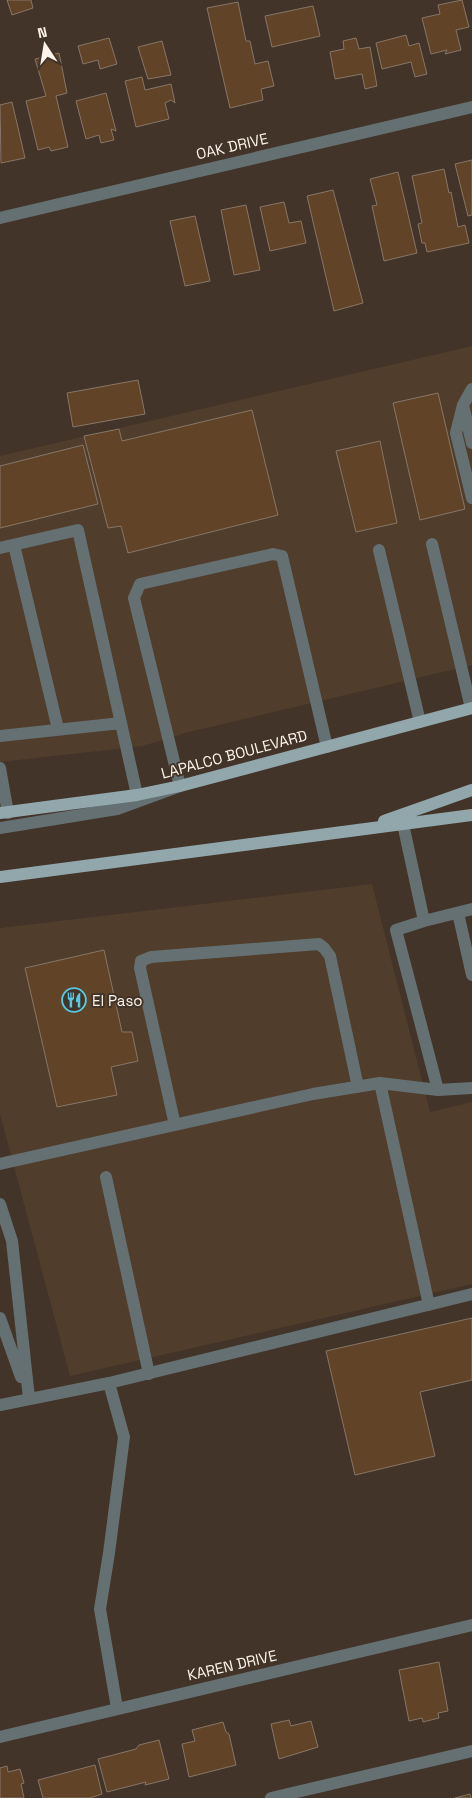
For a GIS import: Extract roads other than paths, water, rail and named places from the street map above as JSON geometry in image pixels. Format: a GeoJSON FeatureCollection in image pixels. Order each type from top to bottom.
{"type":"FeatureCollection","features":[{"type":"Feature","properties":{"kind":"main road","name":"LAPALCO BOULEVARD"},"geometry":{"type":"LineString","coordinates":[[4,813],[137,796],[472,708]]}},
{"type":"Feature","properties":{"kind":"main road"},"geometry":{"type":"LineString","coordinates":[[361,830],[472,790]]}},
{"type":"Feature","properties":{"kind":"main road"},"geometry":{"type":"LineString","coordinates":[[0,877],[472,815]]}},
{"type":"Feature","properties":{"kind":"street","name":"OAK DRIVE"},"geometry":{"type":"LineString","coordinates":[[0,218],[472,106]]}},
{"type":"Feature","properties":{"kind":"street"},"geometry":{"type":"LineString","coordinates":[[472,389],[463,405],[456,433],[472,498]]}},
{"type":"Feature","properties":{"kind":"street"},"geometry":{"type":"LineString","coordinates":[[463,405],[472,443]]}},
{"type":"Feature","properties":{"kind":"street"},"geometry":{"type":"LineString","coordinates":[[0,548],[78,530],[137,796]]}},
{"type":"Feature","properties":{"kind":"street"},"geometry":{"type":"LineString","coordinates":[[432,544],[472,708]]}},
{"type":"Feature","properties":{"kind":"street"},"geometry":{"type":"LineString","coordinates":[[14,545],[58,729]]}},
{"type":"Feature","properties":{"kind":"street"},"geometry":{"type":"LineString","coordinates":[[379,550],[420,722]]}},
{"type":"Feature","properties":{"kind":"street"},"geometry":{"type":"LineString","coordinates":[[0,828],[117,810],[180,786],[134,598],[140,584],[274,554],[282,556],[327,747]]}},
{"type":"Feature","properties":{"kind":"street"},"geometry":{"type":"LineString","coordinates":[[0,736],[121,723]]}},
{"type":"Feature","properties":{"kind":"street"},"geometry":{"type":"LineString","coordinates":[[0,768],[4,813]]}},
{"type":"Feature","properties":{"kind":"street"},"geometry":{"type":"LineString","coordinates":[[403,824],[424,921]]}},
{"type":"Feature","properties":{"kind":"street"},"geometry":{"type":"LineString","coordinates":[[438,1090],[396,930],[472,909]]}},
{"type":"Feature","properties":{"kind":"street"},"geometry":{"type":"LineString","coordinates":[[458,912],[469,946],[472,975]]}},
{"type":"Feature","properties":{"kind":"street"},"geometry":{"type":"LineString","coordinates":[[175,1125],[140,968],[141,961],[151,956],[319,944],[330,956],[358,1086]]}},
{"type":"Feature","properties":{"kind":"street"},"geometry":{"type":"LineString","coordinates":[[380,1083],[429,1305]]}},
{"type":"Feature","properties":{"kind":"street"},"geometry":{"type":"LineString","coordinates":[[0,1164],[313,1094],[358,1086],[380,1083],[438,1090],[472,1088]]}},
{"type":"Feature","properties":{"kind":"street"},"geometry":{"type":"LineString","coordinates":[[106,1177],[149,1374]]}},
{"type":"Feature","properties":{"kind":"street"},"geometry":{"type":"LineString","coordinates":[[0,1204],[12,1242],[29,1398]]}},
{"type":"Feature","properties":{"kind":"street"},"geometry":{"type":"LineString","coordinates":[[0,1405],[109,1384],[472,1294]]}},
{"type":"Feature","properties":{"kind":"street"},"geometry":{"type":"LineString","coordinates":[[0,1318],[29,1398]]}},
{"type":"Feature","properties":{"kind":"street"},"geometry":{"type":"LineString","coordinates":[[109,1384],[124,1437],[100,1609],[117,1708]]}},
{"type":"Feature","properties":{"kind":"street","name":"KAREN DRIVE"},"geometry":{"type":"LineString","coordinates":[[0,1737],[472,1625]]}},
{"type":"Feature","properties":{"kind":"street"},"geometry":{"type":"LineString","coordinates":[[271,1798],[472,1751]]}},
{"type":"Feature","properties":{"kind":"place","name":"El Paso"},"geometry":{"type":"Point","coordinates":[74,1000]}}]}
